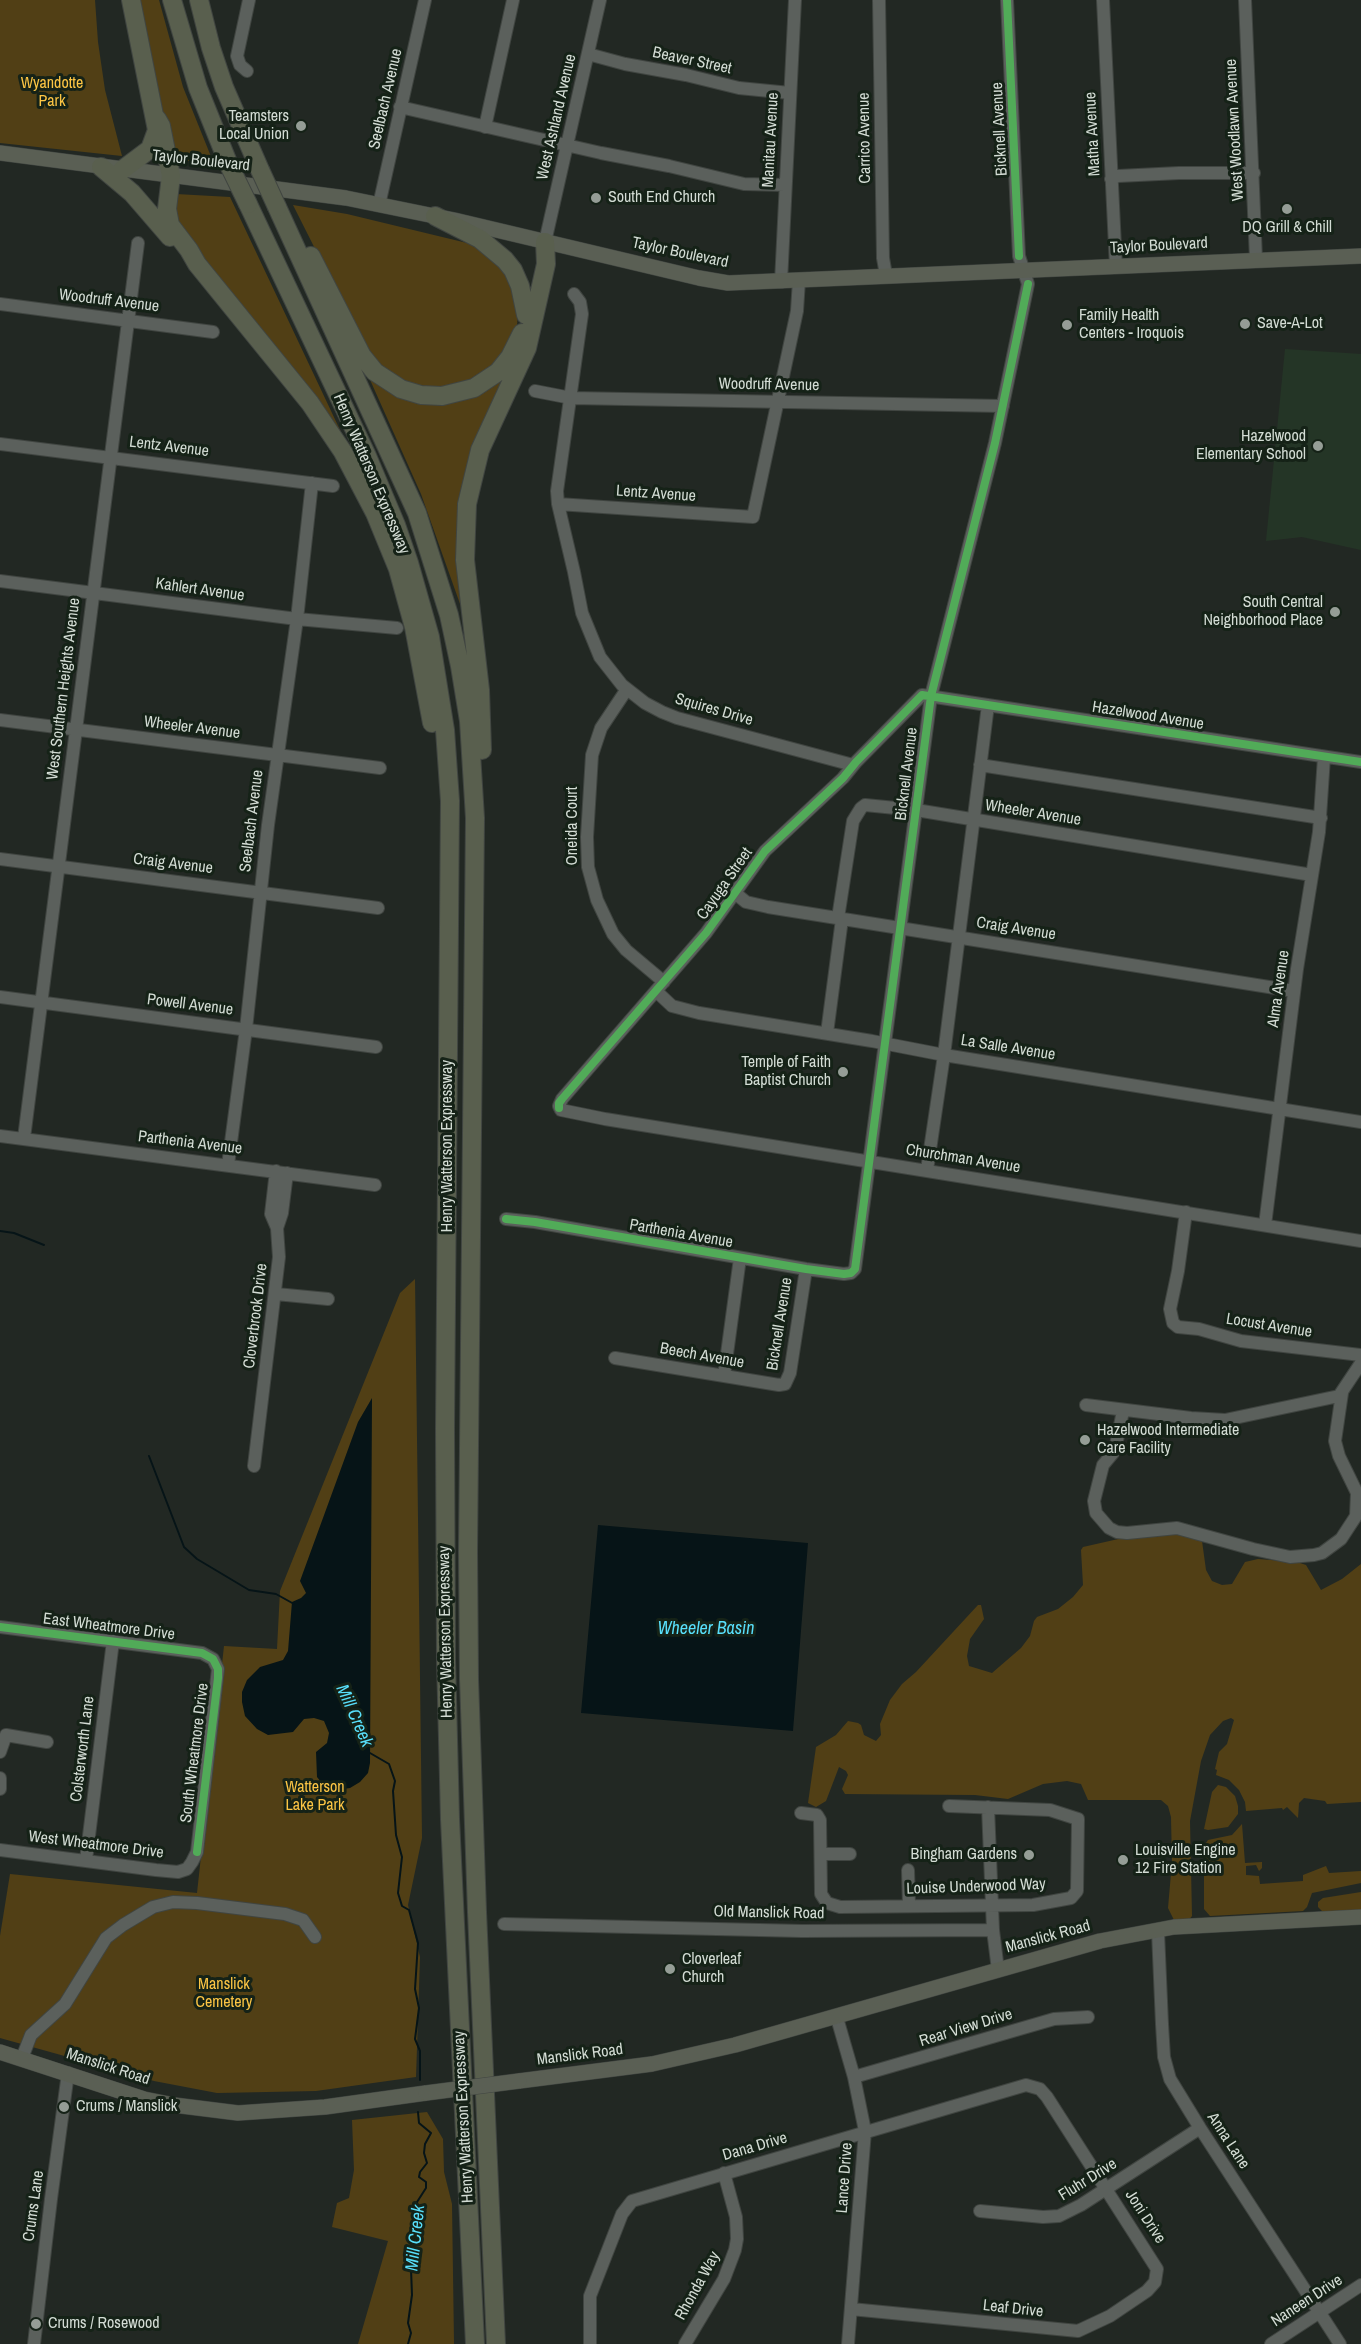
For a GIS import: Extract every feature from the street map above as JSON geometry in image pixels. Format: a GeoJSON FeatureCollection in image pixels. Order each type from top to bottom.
{"type":"FeatureCollection","features":[{"type":"Feature","properties":{"kind":"highway"},"geometry":{"type":"LineString","coordinates":[[122,170],[150,149],[157,130],[157,119],[131,0]]}},
{"type":"Feature","properties":{"kind":"highway","name":"Henry Watterson Expressway"},"geometry":{"type":"LineString","coordinates":[[172,0],[198,88],[230,165],[367,456],[396,525],[430,638],[440,688],[449,768],[446,1659],[450,1819],[475,2344]]}},
{"type":"Feature","properties":{"kind":"highway","name":"Henry Watterson Expressway"},"geometry":{"type":"LineString","coordinates":[[199,0],[224,87],[296,252],[404,481],[434,562],[449,615],[469,721],[475,818],[468,1551],[470,1679],[477,1912],[496,2344]]}},
{"type":"Feature","properties":{"kind":"highway"},"geometry":{"type":"LineString","coordinates":[[157,119],[161,126],[171,176],[167,216],[170,225],[197,264],[310,403],[343,452],[375,513],[398,569],[414,627],[433,724],[440,803],[449,839]]}},
{"type":"Feature","properties":{"kind":"highway"},"geometry":{"type":"LineString","coordinates":[[101,166],[132,193],[184,254],[197,264]]}},
{"type":"Feature","properties":{"kind":"highway"},"geometry":{"type":"LineString","coordinates":[[277,207],[289,212],[362,356],[375,372],[401,389],[421,395],[442,396],[466,391],[498,372],[514,350],[522,331],[545,242]]}},
{"type":"Feature","properties":{"kind":"highway"},"geometry":{"type":"LineString","coordinates":[[435,216],[480,239],[505,260],[513,270],[520,286],[526,315]]}},
{"type":"Feature","properties":{"kind":"highway"},"geometry":{"type":"LineString","coordinates":[[475,818],[482,772],[482,717],[465,561],[467,504],[480,450],[527,348],[546,264],[545,242]]}},
{"type":"Feature","properties":{"kind":"main road","name":"Taylor Boulevard"},"geometry":{"type":"LineString","coordinates":[[0,153],[303,191],[435,216],[716,281],[781,282],[886,275],[1361,256]]}},
{"type":"Feature","properties":{"kind":"main road","name":"Manslick Road"},"geometry":{"type":"LineString","coordinates":[[0,2052],[144,2099],[174,2105],[238,2113],[325,2107],[652,2064],[837,2018],[1095,1942],[1158,1932],[1174,1927],[1361,1917]]}},
{"type":"Feature","properties":{"kind":"main road","name":"Manslick Road"},"geometry":{"type":"LineString","coordinates":[[1158,1932],[1174,1936],[1361,1925]]}},
{"type":"Feature","properties":{"kind":"street"},"geometry":{"type":"LineString","coordinates":[[247,71],[237,60],[249,0]]}},
{"type":"Feature","properties":{"kind":"street","name":"Seelbach Avenue"},"geometry":{"type":"LineString","coordinates":[[379,205],[425,0]]}},
{"type":"Feature","properties":{"kind":"street"},"geometry":{"type":"LineString","coordinates":[[485,127],[513,0]]}},
{"type":"Feature","properties":{"kind":"street","name":"West Ashland Avenue"},"geometry":{"type":"LineString","coordinates":[[545,242],[600,0]]}},
{"type":"Feature","properties":{"kind":"street","name":"Manitau Avenue"},"geometry":{"type":"LineString","coordinates":[[781,282],[795,0]]}},
{"type":"Feature","properties":{"kind":"street","name":"Carrico Avenue"},"geometry":{"type":"LineString","coordinates":[[879,0],[883,258],[886,275]]}},
{"type":"Feature","properties":{"kind":"street","name":"Bicknell Avenue"},"geometry":{"type":"LineString","coordinates":[[851,1274],[855,1269],[870,1161],[931,696],[982,498],[1028,284],[1019,256],[1007,0]]}},
{"type":"Feature","properties":{"kind":"street","name":"Matha Avenue"},"geometry":{"type":"LineString","coordinates":[[1103,0],[1116,267]]}},
{"type":"Feature","properties":{"kind":"street","name":"West Woodlawn Avenue"},"geometry":{"type":"LineString","coordinates":[[1245,0],[1257,259]]}},
{"type":"Feature","properties":{"kind":"street","name":"Beaver Street"},"geometry":{"type":"LineString","coordinates":[[588,54],[739,88],[790,93]]}},
{"type":"Feature","properties":{"kind":"street"},"geometry":{"type":"LineString","coordinates":[[400,107],[744,184],[785,185]]}},
{"type":"Feature","properties":{"kind":"street"},"geometry":{"type":"LineString","coordinates":[[1112,178],[1179,173],[1254,172]]}},
{"type":"Feature","properties":{"kind":"street","name":"West Southern Heights Avenue"},"geometry":{"type":"LineString","coordinates":[[24,1138],[138,243]]}},
{"type":"Feature","properties":{"kind":"street"},"geometry":{"type":"LineString","coordinates":[[778,401],[797,311],[799,280]]}},
{"type":"Feature","properties":{"kind":"street"},"geometry":{"type":"LineString","coordinates":[[558,504],[582,314],[580,302],[574,294]]}},
{"type":"Feature","properties":{"kind":"street","name":"Woodruff Avenue"},"geometry":{"type":"LineString","coordinates":[[0,304],[213,332]]}},
{"type":"Feature","properties":{"kind":"street","name":"Woodruff Avenue"},"geometry":{"type":"LineString","coordinates":[[536,391],[571,398],[1003,405]]}},
{"type":"Feature","properties":{"kind":"street","name":"Lentz Avenue"},"geometry":{"type":"LineString","coordinates":[[558,504],[753,517],[778,401]]}},
{"type":"Feature","properties":{"kind":"street","name":"Lentz Avenue"},"geometry":{"type":"LineString","coordinates":[[0,444],[111,456],[333,486]]}},
{"type":"Feature","properties":{"kind":"street","name":"Seelbach Avenue"},"geometry":{"type":"LineString","coordinates":[[228,1165],[312,483]]}},
{"type":"Feature","properties":{"kind":"street","name":"Squires Drive"},"geometry":{"type":"LineString","coordinates":[[558,504],[587,629],[600,657],[627,689],[645,703],[677,718],[853,765]]}},
{"type":"Feature","properties":{"kind":"street","name":"Kahlert Avenue"},"geometry":{"type":"LineString","coordinates":[[0,581],[297,619],[397,628]]}},
{"type":"Feature","properties":{"kind":"street","name":"Oneida Court"},"geometry":{"type":"LineString","coordinates":[[627,689],[601,728],[594,747],[589,784],[588,867],[597,900],[613,934],[660,986]]}},
{"type":"Feature","properties":{"kind":"street","name":"Cayuga Street"},"geometry":{"type":"LineString","coordinates":[[559,1108],[562,1099],[706,933],[765,851],[843,778],[853,765],[892,728],[914,700],[922,695],[931,696]]}},
{"type":"Feature","properties":{"kind":"street","name":"Hazelwood Avenue"},"geometry":{"type":"LineString","coordinates":[[931,696],[1361,762]]}},
{"type":"Feature","properties":{"kind":"street"},"geometry":{"type":"LineString","coordinates":[[927,1170],[944,1055],[957,936],[988,705]]}},
{"type":"Feature","properties":{"kind":"street","name":"Wheeler Avenue"},"geometry":{"type":"LineString","coordinates":[[0,720],[380,768]]}},
{"type":"Feature","properties":{"kind":"street","name":"Alma Avenue"},"geometry":{"type":"LineString","coordinates":[[1265,1225],[1294,991],[1321,819],[1324,757]]}},
{"type":"Feature","properties":{"kind":"street"},"geometry":{"type":"LineString","coordinates":[[980,765],[1321,819]]}},
{"type":"Feature","properties":{"kind":"street","name":"Wheeler Avenue"},"geometry":{"type":"LineString","coordinates":[[827,1033],[853,821],[865,806],[916,810],[1312,875]]}},
{"type":"Feature","properties":{"kind":"street","name":"Craig Avenue"},"geometry":{"type":"LineString","coordinates":[[0,859],[378,908]]}},
{"type":"Feature","properties":{"kind":"street","name":"Craig Avenue"},"geometry":{"type":"LineString","coordinates":[[735,893],[752,904],[1294,991]]}},
{"type":"Feature","properties":{"kind":"street","name":"La Salle Avenue"},"geometry":{"type":"LineString","coordinates":[[660,986],[672,1006],[679,1008],[944,1055],[1361,1122]]}},
{"type":"Feature","properties":{"kind":"street","name":"Powell Avenue"},"geometry":{"type":"LineString","coordinates":[[0,997],[376,1047]]}},
{"type":"Feature","properties":{"kind":"street","name":"Churchman Avenue"},"geometry":{"type":"LineString","coordinates":[[559,1108],[605,1119],[1361,1241]]}},
{"type":"Feature","properties":{"kind":"street","name":"Parthenia Avenue"},"geometry":{"type":"LineString","coordinates":[[0,1136],[375,1185]]}},
{"type":"Feature","properties":{"kind":"street","name":"Cloverbrook Drive"},"geometry":{"type":"LineString","coordinates":[[254,1466],[276,1294],[279,1257],[277,1228],[271,1214],[281,1172]]}},
{"type":"Feature","properties":{"kind":"street","name":"Locust Avenue"},"geometry":{"type":"LineString","coordinates":[[1186,1212],[1170,1309],[1173,1323],[1178,1327],[1199,1329],[1241,1341],[1361,1354]]}},
{"type":"Feature","properties":{"kind":"street","name":"Parthenia Avenue"},"geometry":{"type":"LineString","coordinates":[[506,1219],[535,1222],[806,1269],[851,1274]]}},
{"type":"Feature","properties":{"kind":"street"},"geometry":{"type":"LineString","coordinates":[[724,1376],[740,1258]]}},
{"type":"Feature","properties":{"kind":"street","name":"Bicknell Avenue"},"geometry":{"type":"LineString","coordinates":[[785,1384],[790,1373],[806,1269]]}},
{"type":"Feature","properties":{"kind":"street"},"geometry":{"type":"LineString","coordinates":[[276,1294],[328,1299]]}},
{"type":"Feature","properties":{"kind":"street","name":"Beech Avenue"},"geometry":{"type":"LineString","coordinates":[[615,1358],[779,1385],[785,1384]]}},
{"type":"Feature","properties":{"kind":"street"},"geometry":{"type":"LineString","coordinates":[[1123,1411],[1116,1446],[1103,1465],[1094,1501],[1096,1513],[1109,1528],[1127,1533],[1177,1528],[1290,1557],[1314,1555],[1322,1553],[1341,1539],[1356,1516],[1357,1493],[1339,1456],[1335,1441],[1342,1394],[1361,1363]]}},
{"type":"Feature","properties":{"kind":"street"},"geometry":{"type":"LineString","coordinates":[[1086,1405],[1123,1411],[1225,1420],[1333,1398],[1342,1394]]}},
{"type":"Feature","properties":{"kind":"street","name":"East Wheatmore Drive"},"geometry":{"type":"LineString","coordinates":[[0,1627],[202,1653],[213,1659]]}},
{"type":"Feature","properties":{"kind":"street","name":"Colsterworth Lane"},"geometry":{"type":"LineString","coordinates":[[86,1860],[112,1641]]}},
{"type":"Feature","properties":{"kind":"street","name":"South Wheatmore Drive"},"geometry":{"type":"LineString","coordinates":[[187,1869],[197,1852],[203,1806],[218,1678],[218,1669],[213,1659]]}},
{"type":"Feature","properties":{"kind":"street"},"geometry":{"type":"LineString","coordinates":[[0,1752],[6,1734],[47,1742]]}},
{"type":"Feature","properties":{"kind":"street"},"geometry":{"type":"LineString","coordinates":[[0,1778],[0,1790]]}},
{"type":"Feature","properties":{"kind":"street","name":"Louise Underwood Way"},"geometry":{"type":"LineString","coordinates":[[801,1813],[817,1815],[820,1820],[821,1894],[827,1903],[840,1907],[1033,1905],[1071,1898],[1077,1891],[1078,1819],[1050,1810],[949,1806]]}},
{"type":"Feature","properties":{"kind":"street"},"geometry":{"type":"LineString","coordinates":[[988,1807],[993,1930],[998,1970]]}},
{"type":"Feature","properties":{"kind":"street","name":"West Wheatmore Drive"},"geometry":{"type":"LineString","coordinates":[[0,1850],[156,1870],[178,1872],[187,1869]]}},
{"type":"Feature","properties":{"kind":"street"},"geometry":{"type":"LineString","coordinates":[[821,1854],[850,1854]]}},
{"type":"Feature","properties":{"kind":"street"},"geometry":{"type":"LineString","coordinates":[[908,1870],[909,1906]]}},
{"type":"Feature","properties":{"kind":"street"},"geometry":{"type":"LineString","coordinates":[[22,2058],[31,2035],[65,2004],[106,1938],[130,1920],[153,1907],[173,1902],[197,1903],[282,1914],[303,1920],[315,1937]]}},
{"type":"Feature","properties":{"kind":"street","name":"Old Manslick Road"},"geometry":{"type":"LineString","coordinates":[[504,1924],[802,1931],[993,1930]]}},
{"type":"Feature","properties":{"kind":"street","name":"Anna Lane"},"geometry":{"type":"LineString","coordinates":[[1158,1932],[1164,2057],[1170,2079],[1340,2344]]}},
{"type":"Feature","properties":{"kind":"street","name":"Rear View Drive"},"geometry":{"type":"LineString","coordinates":[[854,2077],[1054,2019],[1088,2017]]}},
{"type":"Feature","properties":{"kind":"street","name":"Lance Drive"},"geometry":{"type":"LineString","coordinates":[[837,2018],[854,2077],[865,2132],[848,2344]]}},
{"type":"Feature","properties":{"kind":"street","name":"Crums Lane"},"geometry":{"type":"LineString","coordinates":[[34,2344],[49,2209],[68,2073]]}},
{"type":"Feature","properties":{"kind":"street","name":"Dana Drive"},"geometry":{"type":"LineString","coordinates":[[590,2344],[590,2296],[624,2209],[632,2201],[1019,2086],[1034,2086]]}},
{"type":"Feature","properties":{"kind":"street","name":"Joni Drive"},"geometry":{"type":"LineString","coordinates":[[1034,2086],[1047,2097],[1107,2188],[1154,2263],[1157,2269],[1156,2280]]}},
{"type":"Feature","properties":{"kind":"street","name":"Fluhr Drive"},"geometry":{"type":"LineString","coordinates":[[980,2211],[1043,2217],[1059,2216],[1200,2128]]}},
{"type":"Feature","properties":{"kind":"street","name":"Rhonda Way"},"geometry":{"type":"LineString","coordinates":[[685,2344],[724,2279],[735,2250],[736,2217],[724,2173]]}},
{"type":"Feature","properties":{"kind":"street","name":"Leaf Drive"},"geometry":{"type":"LineString","coordinates":[[851,2309],[1078,2331],[1110,2316],[1147,2291],[1156,2280]]}},
{"type":"Feature","properties":{"kind":"street","name":"Naneen Drive"},"geometry":{"type":"LineString","coordinates":[[1271,2344],[1361,2286]]}},
{"type":"Feature","properties":{"kind":"shaded area","name":"Hazelwood Elementary School"},"geometry":{"type":"Polygon","coordinates":[[[1285,349],[1361,354],[1361,550],[1302,537],[1266,541],[1285,349]]]}},
{"type":"Feature","properties":{"kind":"green space","name":"Wyandotte Park"},"geometry":{"type":"Polygon","coordinates":[[[0,0],[95,0],[105,90],[122,156],[0,143],[0,0]]]}},
{"type":"Feature","properties":{"kind":"green space"},"geometry":{"type":"Polygon","coordinates":[[[137,0],[159,0],[183,87],[214,164],[188,161],[172,156],[137,0]]]}},
{"type":"Feature","properties":{"kind":"green space"},"geometry":{"type":"Polygon","coordinates":[[[176,194],[230,197],[349,449],[299,379],[177,224],[175,221],[176,194]]]}},
{"type":"Feature","properties":{"kind":"green space"},"geometry":{"type":"Polygon","coordinates":[[[293,205],[347,214],[467,243],[479,249],[491,257],[511,280],[518,313],[517,325],[510,346],[482,377],[435,390],[394,378],[367,352],[293,205]]]}},
{"type":"Feature","properties":{"kind":"green space"},"geometry":{"type":"Polygon","coordinates":[[[367,373],[401,396],[501,381],[502,388],[480,436],[465,618],[421,494],[367,373]]]}},
{"type":"Feature","properties":{"kind":"green space"},"geometry":{"type":"Polygon","coordinates":[[[415,1279],[422,1838],[408,1905],[420,1957],[416,2077],[316,2091],[217,2093],[154,2081],[0,2038],[0,1936],[10,1874],[197,1893],[224,1646],[277,1649],[280,1591],[400,1293],[415,1279]]]}},
{"type":"Feature","properties":{"kind":"green space"},"geometry":{"type":"Polygon","coordinates":[[[1175,1533],[1197,1537],[1202,1541],[1206,1570],[1212,1581],[1222,1585],[1232,1584],[1245,1562],[1258,1559],[1297,1562],[1306,1565],[1321,1590],[1342,1579],[1361,1564],[1361,1802],[1327,1804],[1325,1801],[1304,1798],[1299,1803],[1298,1818],[1287,1807],[1283,1810],[1282,1808],[1246,1811],[1245,1802],[1239,1790],[1229,1780],[1216,1775],[1219,1752],[1227,1744],[1234,1720],[1231,1718],[1223,1721],[1210,1735],[1201,1761],[1190,1821],[1192,1916],[1187,1922],[1176,1924],[1168,1908],[1172,1862],[1171,1817],[1168,1806],[1161,1800],[1088,1800],[1081,1784],[1067,1781],[1043,1784],[1008,1799],[975,1795],[845,1794],[842,1789],[848,1775],[839,1767],[826,1801],[816,1807],[808,1803],[816,1747],[836,1735],[848,1721],[861,1725],[864,1735],[876,1741],[881,1735],[880,1724],[890,1700],[902,1684],[978,1605],[981,1605],[984,1619],[970,1639],[967,1656],[969,1666],[992,1673],[1021,1648],[1030,1636],[1037,1617],[1058,1609],[1083,1585],[1081,1550],[1083,1547],[1136,1535],[1175,1533]]]}},
{"type":"Feature","properties":{"kind":"green space"},"geometry":{"type":"Polygon","coordinates":[[[1218,1785],[1226,1787],[1235,1796],[1238,1814],[1228,1827],[1204,1829],[1212,1792],[1218,1785]]]}},
{"type":"Feature","properties":{"kind":"green space"},"geometry":{"type":"Polygon","coordinates":[[[1242,1824],[1245,1863],[1262,1862],[1262,1868],[1259,1871],[1256,1865],[1246,1866],[1246,1875],[1259,1876],[1260,1884],[1303,1881],[1303,1875],[1326,1866],[1329,1873],[1361,1871],[1361,1883],[1312,1893],[1303,1911],[1210,1916],[1204,1909],[1204,1846],[1208,1840],[1232,1835],[1242,1824]]]}},
{"type":"Feature","properties":{"kind":"green space"},"geometry":{"type":"Polygon","coordinates":[[[1361,1892],[1361,1913],[1324,1913],[1318,1907],[1318,1902],[1323,1898],[1361,1892]]]}},
{"type":"Feature","properties":{"kind":"green space"},"geometry":{"type":"Polygon","coordinates":[[[427,2112],[443,2139],[444,2172],[452,2204],[454,2344],[358,2344],[388,2241],[332,2227],[337,2203],[349,2198],[354,2170],[352,2120],[427,2112]]]}},
{"type":"Feature","properties":{"kind":"water"},"geometry":{"type":"Polygon","coordinates":[[[372,1398],[370,1763],[368,1773],[360,1782],[350,1788],[336,1790],[325,1787],[317,1777],[316,1752],[327,1743],[329,1733],[324,1721],[314,1718],[304,1719],[293,1732],[268,1735],[257,1729],[245,1716],[242,1692],[247,1680],[260,1667],[283,1660],[288,1651],[292,1602],[306,1593],[300,1581],[358,1422],[372,1398]]]}},
{"type":"Feature","properties":{"kind":"water","name":"Wheeler Basin"},"geometry":{"type":"Polygon","coordinates":[[[598,1525],[808,1543],[793,1731],[581,1713],[598,1525]]]}},
{"type":"Feature","properties":{"kind":"waterway","name":"Mill Creek"},"geometry":{"type":"LineString","coordinates":[[0,1231],[14,1233],[44,1245]]}},
{"type":"Feature","properties":{"kind":"waterway","name":"Mill Creek"},"geometry":{"type":"LineString","coordinates":[[149,1456],[184,1547],[197,1559],[249,1590],[276,1594],[294,1604]]}},
{"type":"Feature","properties":{"kind":"waterway","name":"Mill Creek"},"geometry":{"type":"LineString","coordinates":[[370,1753],[389,1764],[395,1781],[393,1791],[396,1835],[402,1857],[398,1893],[402,1906],[409,1910],[418,1943],[415,1989],[419,2008],[415,2039],[420,2051],[420,2080]]}},
{"type":"Feature","properties":{"kind":"waterway","name":"Mill Creek"},"geometry":{"type":"LineString","coordinates":[[408,2344],[411,2333],[408,2323],[412,2295],[411,2269],[417,2202],[426,2188],[426,2182],[419,2177],[427,2163],[424,2153],[425,2144],[431,2133],[419,2123],[418,2112]]}},
{"type":"Feature","properties":{"kind":"cycle path"},"geometry":{"type":"LineString","coordinates":[[1007,0],[1019,256]]}},
{"type":"Feature","properties":{"kind":"cycle path"},"geometry":{"type":"LineString","coordinates":[[506,1219],[535,1222],[806,1269],[844,1274],[851,1273],[855,1269],[931,696],[995,443],[1028,284]]}},
{"type":"Feature","properties":{"kind":"cycle path"},"geometry":{"type":"LineString","coordinates":[[559,1108],[562,1099],[706,933],[765,851],[843,778],[922,695],[1361,762]]}},
{"type":"Feature","properties":{"kind":"cycle path"},"geometry":{"type":"LineString","coordinates":[[0,1627],[202,1653],[213,1659],[218,1669],[218,1678],[197,1852]]}},
{"type":"Feature","properties":{"kind":"place","name":"Teamsters Local Union"},"geometry":{"type":"Point","coordinates":[301,126]}},
{"type":"Feature","properties":{"kind":"place","name":"South End Church"},"geometry":{"type":"Point","coordinates":[596,198]}},
{"type":"Feature","properties":{"kind":"place","name":"DQ Grill & Chill"},"geometry":{"type":"Point","coordinates":[1287,209]}},
{"type":"Feature","properties":{"kind":"place","name":"Save-A-Lot"},"geometry":{"type":"Point","coordinates":[1245,324]}},
{"type":"Feature","properties":{"kind":"place","name":"Family Health Centers - Iroquois"},"geometry":{"type":"Point","coordinates":[1067,325]}},
{"type":"Feature","properties":{"kind":"place","name":"Hazelwood Elementary School"},"geometry":{"type":"Point","coordinates":[1318,446]}},
{"type":"Feature","properties":{"kind":"place","name":"South Central Neighborhood Place"},"geometry":{"type":"Point","coordinates":[1335,612]}},
{"type":"Feature","properties":{"kind":"place","name":"Temple of Faith Baptist Church"},"geometry":{"type":"Point","coordinates":[843,1072]}},
{"type":"Feature","properties":{"kind":"place","name":"Hazelwood Intermediate Care Facility"},"geometry":{"type":"Point","coordinates":[1085,1440]}},
{"type":"Feature","properties":{"kind":"place","name":"Bingham Gardens"},"geometry":{"type":"Point","coordinates":[1029,1855]}},
{"type":"Feature","properties":{"kind":"place","name":"Louisville Engine 12 Fire Station"},"geometry":{"type":"Point","coordinates":[1123,1860]}},
{"type":"Feature","properties":{"kind":"place","name":"Cloverleaf Church"},"geometry":{"type":"Point","coordinates":[670,1969]}},
{"type":"Feature","properties":{"kind":"place","name":"Crums / Manslick"},"geometry":{"type":"Point","coordinates":[64,2107]}},
{"type":"Feature","properties":{"kind":"place","name":"Crums / Rosewood"},"geometry":{"type":"Point","coordinates":[36,2324]}},
{"type":"Feature","properties":{"kind":"park label","name":"Watterson Lake Park"},"geometry":{"type":"Point","coordinates":[315,1797]}},
{"type":"Feature","properties":{"kind":"park label","name":"Manslick Cemetery"},"geometry":{"type":"Point","coordinates":[224,1994]}}]}
